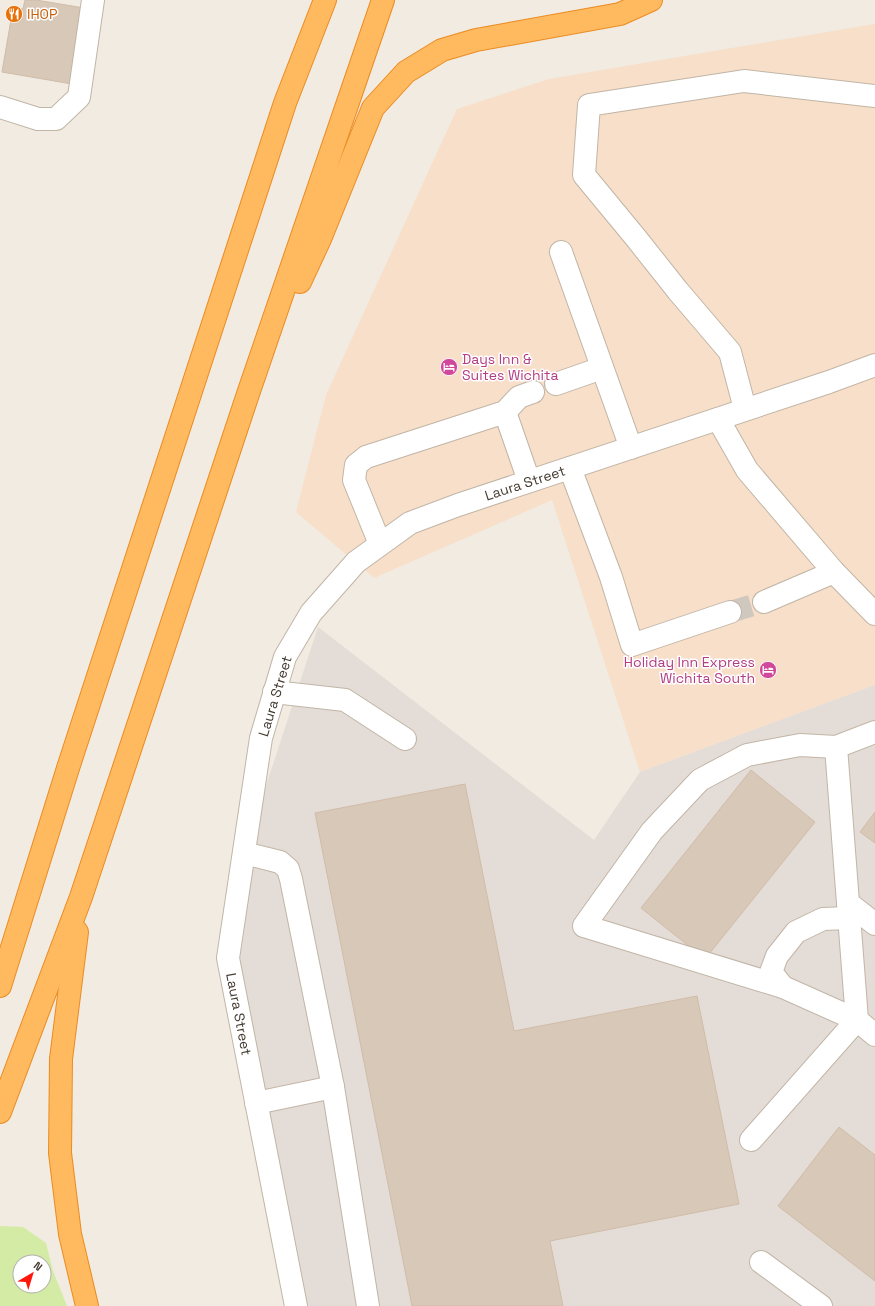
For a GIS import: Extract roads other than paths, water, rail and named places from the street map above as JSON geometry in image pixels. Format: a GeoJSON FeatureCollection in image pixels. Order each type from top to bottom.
{"type":"FeatureCollection","features":[{"type":"Feature","properties":{"kind":"highway"},"geometry":{"type":"LineString","coordinates":[[1,981],[69,765],[285,103],[325,0]]}},
{"type":"Feature","properties":{"kind":"highway"},"geometry":{"type":"LineString","coordinates":[[0,1112],[81,897],[248,394],[383,0]]}},
{"type":"Feature","properties":{"kind":"highway"},"geometry":{"type":"LineString","coordinates":[[248,394],[320,239],[373,108],[406,72],[442,50],[476,40],[620,14],[651,0]]}},
{"type":"Feature","properties":{"kind":"highway"},"geometry":{"type":"LineString","coordinates":[[81,897],[61,1059],[60,1153],[70,1234],[87,1306]]}},
{"type":"Feature","properties":{"kind":"street"},"geometry":{"type":"LineString","coordinates":[[0,107],[38,119],[56,119],[79,97],[93,0]]}},
{"type":"Feature","properties":{"kind":"street"},"geometry":{"type":"LineString","coordinates":[[745,409],[730,352],[678,291],[584,175],[589,105],[744,81],[875,96]]}},
{"type":"Feature","properties":{"kind":"street"},"geometry":{"type":"LineString","coordinates":[[561,252],[631,448]]}},
{"type":"Feature","properties":{"kind":"street","name":"Laura Street"},"geometry":{"type":"LineString","coordinates":[[296,1306],[228,958],[261,738],[285,657],[311,613],[356,562],[410,523],[529,481],[875,365]]}},
{"type":"Feature","properties":{"kind":"street"},"geometry":{"type":"LineString","coordinates":[[556,384],[602,368]]}},
{"type":"Feature","properties":{"kind":"street"},"geometry":{"type":"LineString","coordinates":[[380,544],[354,480],[356,465],[366,457],[504,412],[519,398],[532,392]]}},
{"type":"Feature","properties":{"kind":"street"},"geometry":{"type":"LineString","coordinates":[[504,412],[529,481]]}},
{"type":"Feature","properties":{"kind":"street"},"geometry":{"type":"LineString","coordinates":[[718,418],[747,470],[834,572],[875,614]]}},
{"type":"Feature","properties":{"kind":"street"},"geometry":{"type":"LineString","coordinates":[[570,468],[611,577],[632,645],[730,612]]}},
{"type":"Feature","properties":{"kind":"street"},"geometry":{"type":"LineString","coordinates":[[764,602],[834,572]]}},
{"type":"Feature","properties":{"kind":"street"},"geometry":{"type":"LineString","coordinates":[[274,692],[345,700],[405,740]]}},
{"type":"Feature","properties":{"kind":"street"},"geometry":{"type":"LineString","coordinates":[[875,732],[836,747],[800,745],[747,755],[700,780],[652,831],[584,926],[783,987],[857,1020],[875,1035]]}},
{"type":"Feature","properties":{"kind":"street"},"geometry":{"type":"LineString","coordinates":[[751,1140],[857,1020],[836,747]]}},
{"type":"Feature","properties":{"kind":"street"},"geometry":{"type":"LineString","coordinates":[[244,853],[280,862],[288,869],[333,1087],[368,1306]]}},
{"type":"Feature","properties":{"kind":"street"},"geometry":{"type":"LineString","coordinates":[[783,987],[771,972],[777,956],[796,932],[823,919],[848,911],[875,924]]}},
{"type":"Feature","properties":{"kind":"street"},"geometry":{"type":"LineString","coordinates":[[256,1103],[333,1087]]}},
{"type":"Feature","properties":{"kind":"street"},"geometry":{"type":"LineString","coordinates":[[761,1262],[821,1306]]}},
{"type":"Feature","properties":{"kind":"tunnel"},"geometry":{"type":"LineString","coordinates":[[730,612],[764,602]]}},
{"type":"Feature","properties":{"kind":"place","name":"IHOP"},"geometry":{"type":"Point","coordinates":[14,14]}},
{"type":"Feature","properties":{"kind":"place","name":"Days Inn & Suites Wichita"},"geometry":{"type":"Point","coordinates":[449,367]}},
{"type":"Feature","properties":{"kind":"place","name":"Holiday Inn Express Wichita South"},"geometry":{"type":"Point","coordinates":[768,670]}}]}
